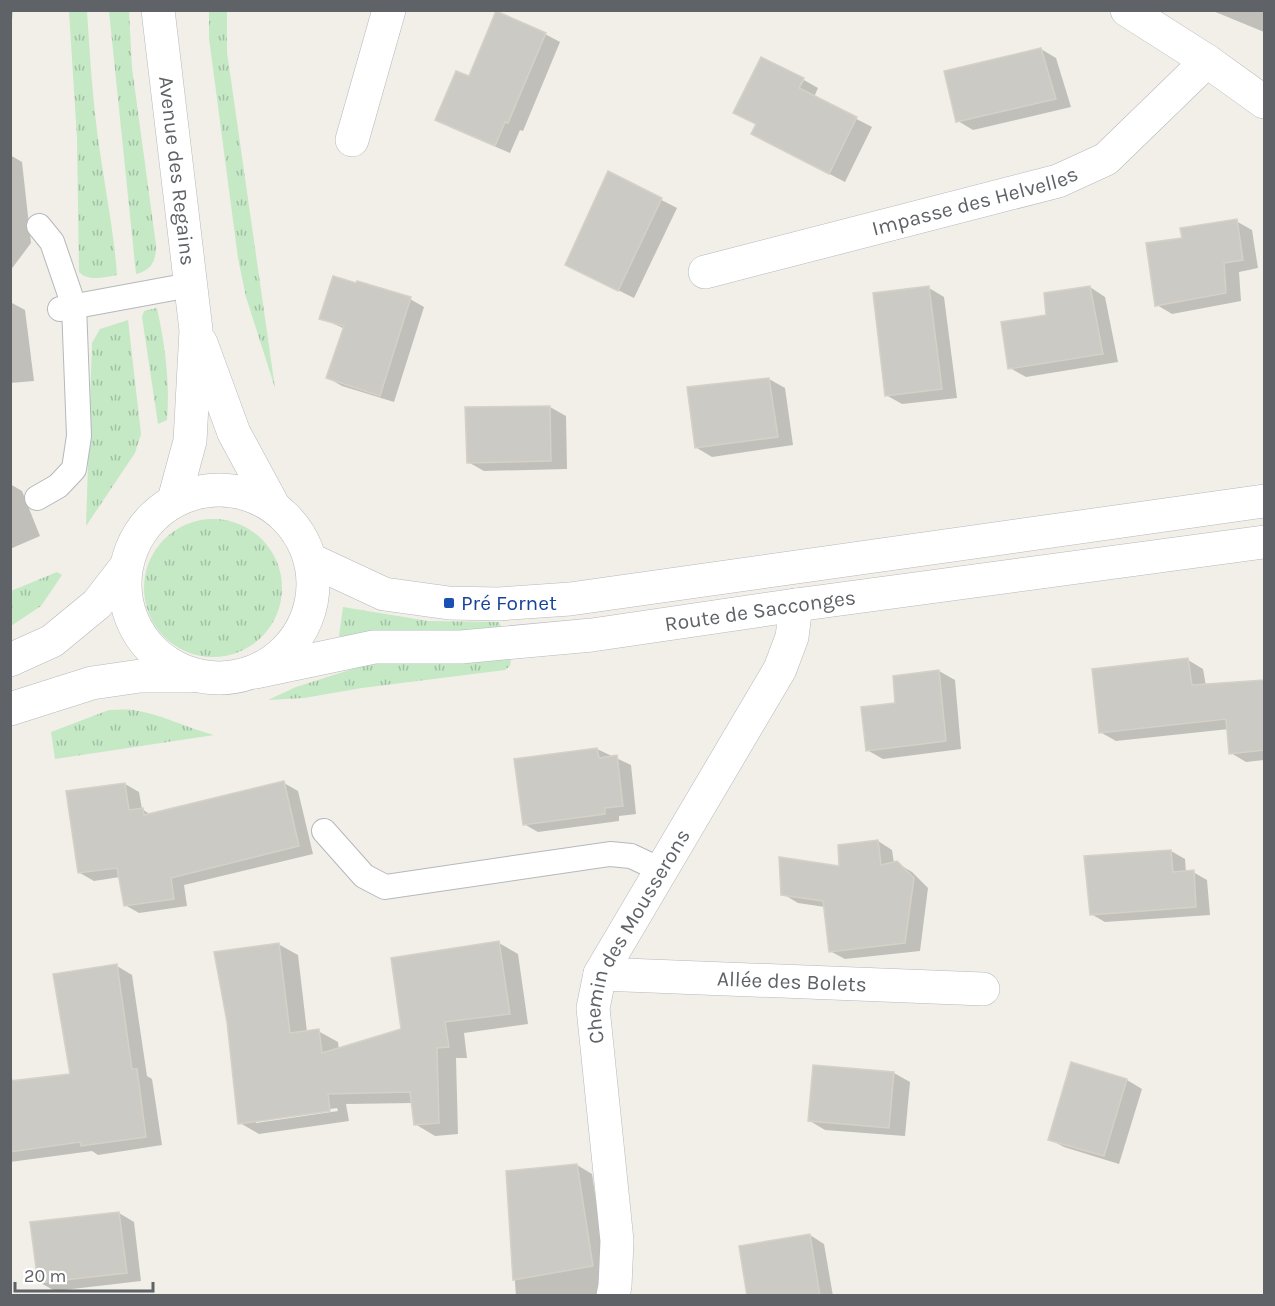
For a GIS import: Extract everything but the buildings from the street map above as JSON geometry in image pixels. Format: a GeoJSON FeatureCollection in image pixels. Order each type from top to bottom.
{"type":"FeatureCollection","features":[{"type":"Feature","properties":{"kind":"street","name":"Avenue des Regains"},"geometry":{"type":"LineString","coordinates":[[158,10],[196,330],[190,441],[174,500]]}},
{"type":"Feature","properties":{"kind":"street"},"geometry":{"type":"LineString","coordinates":[[352,140],[389,10]]}},
{"type":"Feature","properties":{"kind":"street"},"geometry":{"type":"LineString","coordinates":[[1127,10],[1207,61],[1264,102]]}},
{"type":"Feature","properties":{"kind":"street","name":"Impasse des Helvelles"},"geometry":{"type":"LineString","coordinates":[[705,272],[1058,181],[1106,159],[1207,61]]}},
{"type":"Feature","properties":{"kind":"street","name":"Avenue des Regains"},"geometry":{"type":"LineString","coordinates":[[196,330],[234,433],[273,505]]}},
{"type":"Feature","properties":{"kind":"street"},"geometry":{"type":"LineString","coordinates":[[10,660],[52,641],[97,604],[125,568],[141,528],[174,500],[206,489],[241,491],[273,505],[297,529],[311,560],[313,594],[304,627],[284,654],[255,672],[225,679],[193,676],[140,676],[92,683],[10,709]]}},
{"type":"Feature","properties":{"kind":"street","name":"Route de Sacconges"},"geometry":{"type":"LineString","coordinates":[[311,560],[384,594],[449,603],[498,604],[582,597],[1264,501]]}},
{"type":"Feature","properties":{"kind":"street","name":"Route de Sacconges"},"geometry":{"type":"LineString","coordinates":[[255,672],[374,647],[461,647],[592,635],[1264,542]]}},
{"type":"Feature","properties":{"kind":"street"},"geometry":{"type":"LineString","coordinates":[[125,568],[125,603],[138,635],[162,660],[193,676]]}},
{"type":"Feature","properties":{"kind":"street","name":"Chemin des Mousserons"},"geometry":{"type":"LineString","coordinates":[[613,1296],[617,1240],[592,1008],[600,974],[780,669],[792,637],[796,605]]}},
{"type":"Feature","properties":{"kind":"street","name":"Allée des Bolets"},"geometry":{"type":"LineString","coordinates":[[600,974],[983,989]]}},
{"type":"Feature","properties":{"kind":"lane"},"geometry":{"type":"LineString","coordinates":[[37,498],[57,486],[74,469],[79,436],[66,308],[52,242],[39,226]]}},
{"type":"Feature","properties":{"kind":"lane"},"geometry":{"type":"LineString","coordinates":[[66,308],[190,285]]}},
{"type":"Feature","properties":{"kind":"lane"},"geometry":{"type":"LineString","coordinates":[[324,831],[364,876],[386,887],[610,854],[631,856],[661,870]]}},
{"type":"Feature","properties":{"kind":"green space"},"geometry":{"type":"Polygon","coordinates":[[[69,11],[87,11],[95,117],[117,275],[102,278],[87,277],[79,272],[77,138],[69,11]]]}},
{"type":"Feature","properties":{"kind":"green space"},"geometry":{"type":"Polygon","coordinates":[[[109,11],[129,11],[132,68],[156,245],[152,264],[146,270],[136,274],[109,11]]]}},
{"type":"Feature","properties":{"kind":"green space"},"geometry":{"type":"Polygon","coordinates":[[[209,11],[227,11],[227,52],[275,388],[246,297],[238,258],[209,38],[209,11]]]}},
{"type":"Feature","properties":{"kind":"green space"},"geometry":{"type":"Polygon","coordinates":[[[157,308],[168,392],[167,420],[158,424],[142,317],[144,311],[157,308]]]}},
{"type":"Feature","properties":{"kind":"green space"},"geometry":{"type":"Polygon","coordinates":[[[128,320],[141,434],[135,453],[86,526],[92,343],[100,329],[128,320]]]}},
{"type":"Feature","properties":{"kind":"green space"},"geometry":{"type":"Polygon","coordinates":[[[213,519],[240,524],[252,530],[262,539],[271,549],[277,561],[282,588],[277,615],[271,627],[262,637],[252,646],[240,652],[213,657],[186,652],[174,646],[164,637],[155,627],[149,615],[144,588],[149,561],[155,549],[164,539],[174,530],[186,524],[213,519]]]}},
{"type":"Feature","properties":{"kind":"green space"},"geometry":{"type":"Polygon","coordinates":[[[57,572],[62,575],[41,606],[11,626],[11,591],[57,572]]]}},
{"type":"Feature","properties":{"kind":"green space"},"geometry":{"type":"Polygon","coordinates":[[[343,607],[428,621],[499,622],[504,633],[435,635],[394,630],[363,632],[343,638],[339,636],[343,607]]]}},
{"type":"Feature","properties":{"kind":"green space"},"geometry":{"type":"Polygon","coordinates":[[[511,658],[510,666],[505,670],[362,688],[304,698],[268,700],[296,687],[362,666],[385,663],[476,662],[511,658]]]}},
{"type":"Feature","properties":{"kind":"green space"},"geometry":{"type":"Polygon","coordinates":[[[109,710],[143,712],[214,735],[55,759],[51,732],[109,710]]]}},
{"type":"Feature","properties":{"kind":"place","name":"Pré Fornet"},"geometry":{"type":"Point","coordinates":[449,603]}}]}
